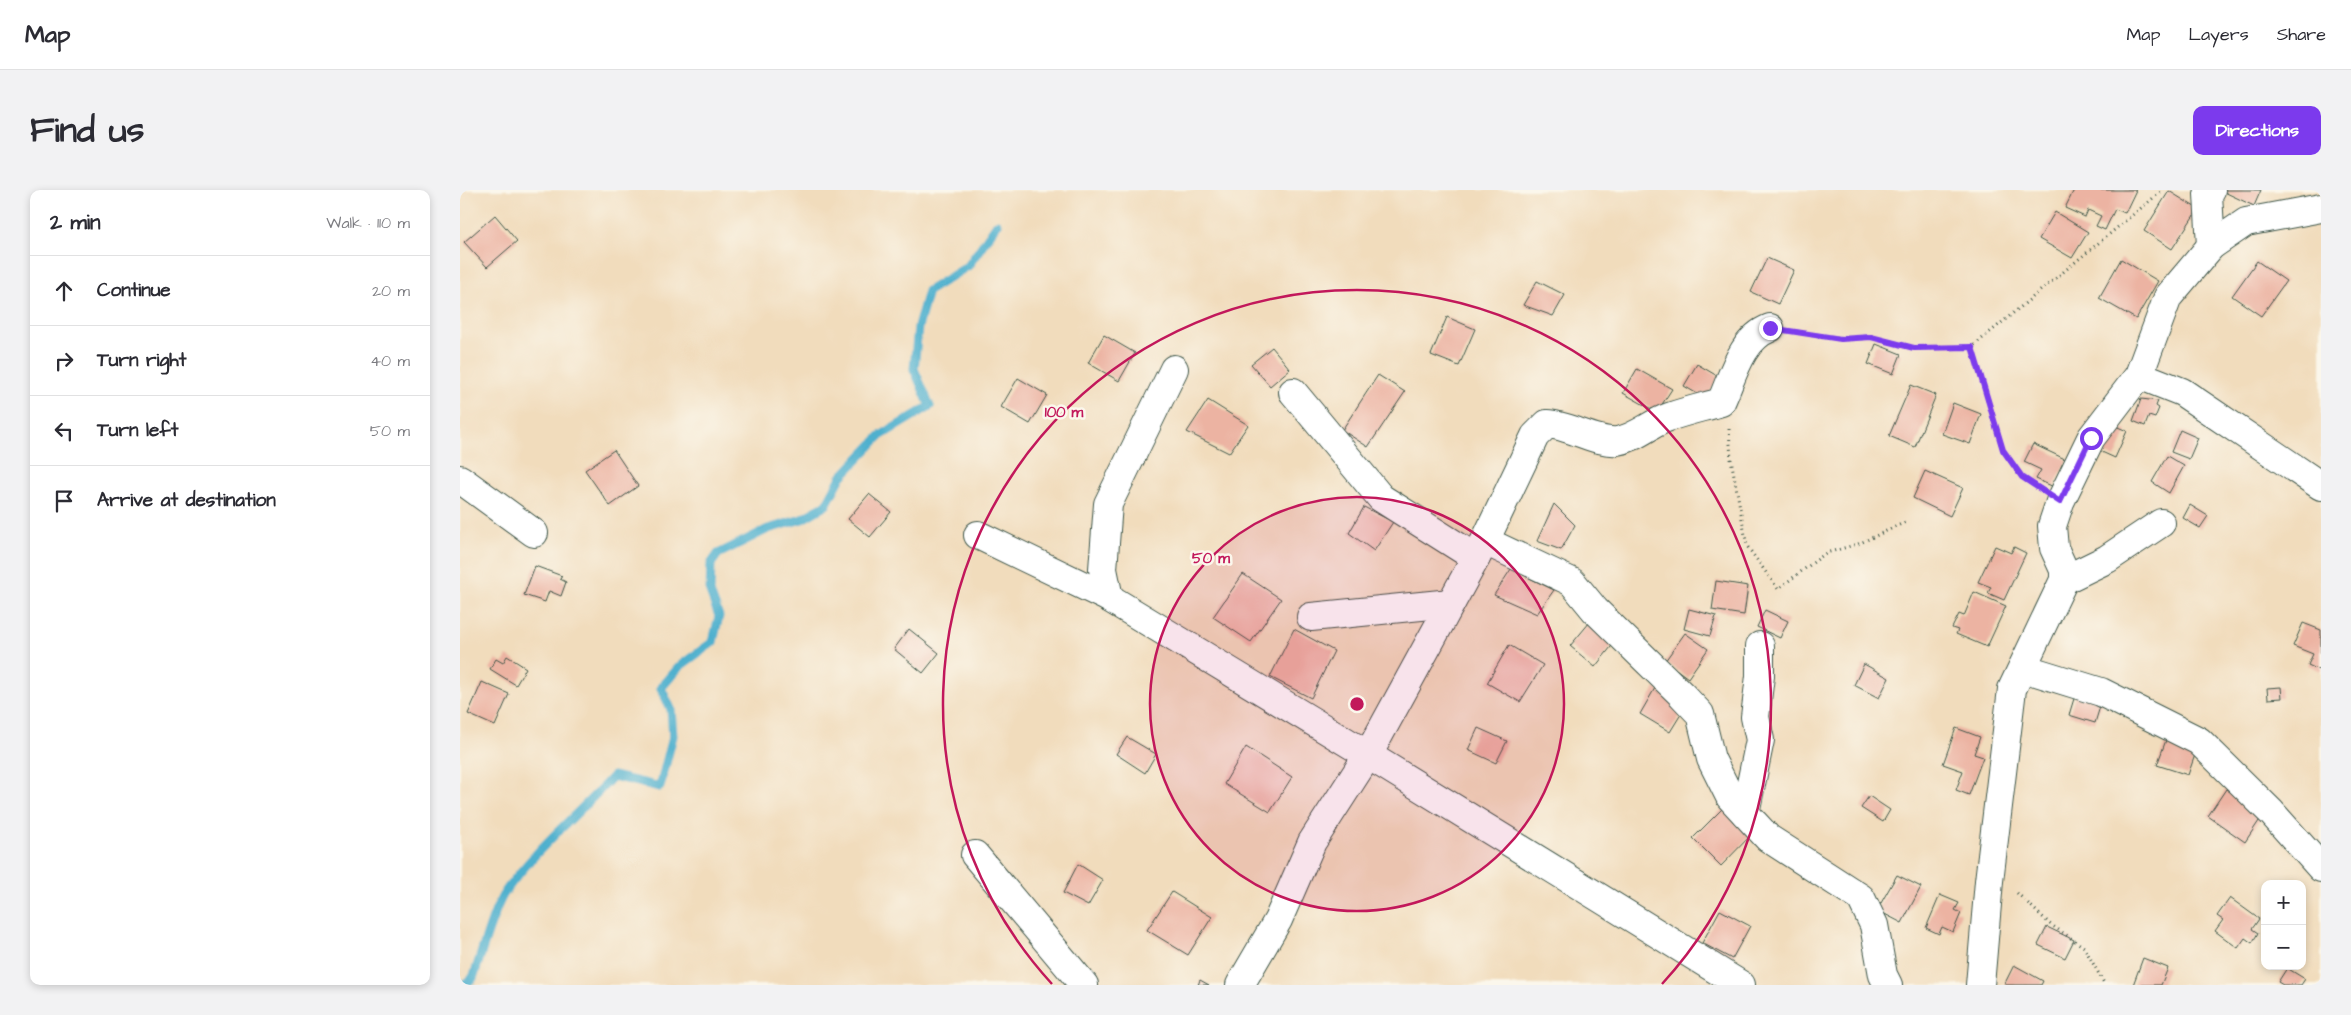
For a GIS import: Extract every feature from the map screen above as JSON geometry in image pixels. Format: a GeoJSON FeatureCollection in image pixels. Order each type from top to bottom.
{"type":"FeatureCollection","features":[{"type":"Feature","properties":{"kind":"street"},"geometry":{"type":"LineString","coordinates":[[2211,190],[2208,194],[2211,246]]}},
{"type":"Feature","properties":{"kind":"street"},"geometry":{"type":"LineString","coordinates":[[1980,985],[1990,869],[2012,689],[2064,580],[2064,570],[2054,548],[2052,526],[2060,502],[2091,438],[2139,375],[2168,297],[2211,246],[2246,222],[2321,208]]}},
{"type":"Feature","properties":{"kind":"street"},"geometry":{"type":"LineString","coordinates":[[1240,985],[1278,920],[1312,842],[1368,755],[1481,549],[1535,436],[1547,424],[1561,425],[1602,439],[1616,441],[1634,436],[1668,417],[1721,402],[1744,351],[1758,333],[1770,328]]}},
{"type":"Feature","properties":{"kind":"street"},"geometry":{"type":"LineString","coordinates":[[1109,598],[1103,569],[1108,504],[1174,369]]}},
{"type":"Feature","properties":{"kind":"street"},"geometry":{"type":"LineString","coordinates":[[2139,375],[2182,392],[2321,486]]}},
{"type":"Feature","properties":{"kind":"street"},"geometry":{"type":"LineString","coordinates":[[1293,392],[1381,498],[1481,549],[1572,582],[1595,610],[1700,714],[1711,759],[1730,797],[1768,838],[1861,898],[1874,925],[1882,975],[1888,985]]}},
{"type":"Feature","properties":{"kind":"street"},"geometry":{"type":"LineString","coordinates":[[460,479],[534,532]]}},
{"type":"Feature","properties":{"kind":"street"},"geometry":{"type":"LineString","coordinates":[[2064,580],[2106,560],[2161,523]]}},
{"type":"Feature","properties":{"kind":"street"},"geometry":{"type":"LineString","coordinates":[[978,534],[1109,598],[1741,985]]}},
{"type":"Feature","properties":{"kind":"street"},"geometry":{"type":"LineString","coordinates":[[1311,617],[1451,603]]}},
{"type":"Feature","properties":{"kind":"street"},"geometry":{"type":"LineString","coordinates":[[1745,813],[1760,740],[1755,717],[1760,676],[1760,646]]}},
{"type":"Feature","properties":{"kind":"street"},"geometry":{"type":"LineString","coordinates":[[2023,668],[2101,692],[2199,741],[2265,806],[2321,868]]}},
{"type":"Feature","properties":{"kind":"street"},"geometry":{"type":"LineString","coordinates":[[975,855],[1084,985]]}},
{"type":"Feature","properties":{"kind":"path"},"geometry":{"type":"LineString","coordinates":[[1770,328],[1841,339],[1871,337],[1914,348],[1972,347],[2163,190]]}},
{"type":"Feature","properties":{"kind":"path"},"geometry":{"type":"LineString","coordinates":[[1972,347],[2003,450],[2022,477],[2060,502]]}},
{"type":"Feature","properties":{"kind":"path"},"geometry":{"type":"LineString","coordinates":[[1721,402],[1729,430],[1731,459],[1747,546],[1778,589],[1826,553],[1858,544],[1908,521]]}},
{"type":"Feature","properties":{"kind":"path"},"geometry":{"type":"LineString","coordinates":[[1990,869],[2050,924],[2084,947],[2105,985]]}},
{"type":"Feature","properties":{"kind":"building"},"geometry":{"type":"Polygon","coordinates":[[[2074,190],[2136,190],[2125,213],[2115,209],[2105,230],[2096,226],[2101,216],[2088,210],[2085,217],[2065,208],[2074,190]]]}},
{"type":"Feature","properties":{"kind":"building"},"geometry":{"type":"Polygon","coordinates":[[[2220,190],[2261,190],[2254,206],[2220,190]]]}},
{"type":"Feature","properties":{"kind":"building"},"geometry":{"type":"Polygon","coordinates":[[[2169,191],[2198,209],[2172,249],[2144,231],[2169,191]]]}},
{"type":"Feature","properties":{"kind":"building"},"geometry":{"type":"Polygon","coordinates":[[[2055,212],[2088,232],[2072,258],[2039,239],[2055,212]]]}},
{"type":"Feature","properties":{"kind":"building"},"geometry":{"type":"Polygon","coordinates":[[[495,215],[517,241],[487,267],[464,242],[495,215]]]}},
{"type":"Feature","properties":{"kind":"building"},"geometry":{"type":"Polygon","coordinates":[[[1767,258],[1794,270],[1778,304],[1751,292],[1767,258]]]}},
{"type":"Feature","properties":{"kind":"building"},"geometry":{"type":"Polygon","coordinates":[[[2121,259],[2158,281],[2136,319],[2099,298],[2121,259]]]}},
{"type":"Feature","properties":{"kind":"building"},"geometry":{"type":"Polygon","coordinates":[[[2257,261],[2286,281],[2261,316],[2232,296],[2257,261]]]}},
{"type":"Feature","properties":{"kind":"building"},"geometry":{"type":"Polygon","coordinates":[[[1537,281],[1565,295],[1553,316],[1523,305],[1537,281]]]}},
{"type":"Feature","properties":{"kind":"building"},"geometry":{"type":"Polygon","coordinates":[[[1447,317],[1475,329],[1459,366],[1431,355],[1447,317]]]}},
{"type":"Feature","properties":{"kind":"building"},"geometry":{"type":"Polygon","coordinates":[[[1104,335],[1135,353],[1119,381],[1088,363],[1104,335]]]}},
{"type":"Feature","properties":{"kind":"building"},"geometry":{"type":"Polygon","coordinates":[[[1876,344],[1901,354],[1893,374],[1868,364],[1876,344]]]}},
{"type":"Feature","properties":{"kind":"building"},"geometry":{"type":"Polygon","coordinates":[[[1272,347],[1290,369],[1270,386],[1251,364],[1272,347]]]}},
{"type":"Feature","properties":{"kind":"building"},"geometry":{"type":"Polygon","coordinates":[[[1697,364],[1719,377],[1706,399],[1684,386],[1697,364]]]}},
{"type":"Feature","properties":{"kind":"building"},"geometry":{"type":"Polygon","coordinates":[[[1637,369],[1672,389],[1657,412],[1623,393],[1637,369]]]}},
{"type":"Feature","properties":{"kind":"building"},"geometry":{"type":"Polygon","coordinates":[[[1378,375],[1405,392],[1368,447],[1342,430],[1378,375]]]}},
{"type":"Feature","properties":{"kind":"building"},"geometry":{"type":"Polygon","coordinates":[[[1018,378],[1047,395],[1030,424],[1001,407],[1018,378]]]}},
{"type":"Feature","properties":{"kind":"building"},"geometry":{"type":"Polygon","coordinates":[[[1911,385],[1936,395],[1915,447],[1889,436],[1911,385]]]}},
{"type":"Feature","properties":{"kind":"building"},"geometry":{"type":"Polygon","coordinates":[[[2141,399],[2158,401],[2156,406],[2159,408],[2155,418],[2149,416],[2145,426],[2133,421],[2141,399]]]}},
{"type":"Feature","properties":{"kind":"building"},"geometry":{"type":"Polygon","coordinates":[[[1208,400],[1248,425],[1229,453],[1187,432],[1208,400]]]}},
{"type":"Feature","properties":{"kind":"building"},"geometry":{"type":"Polygon","coordinates":[[[1953,403],[1981,414],[1970,444],[1942,434],[1953,403]]]}},
{"type":"Feature","properties":{"kind":"building"},"geometry":{"type":"Polygon","coordinates":[[[2106,422],[2127,431],[2115,458],[2093,448],[2106,422]]]}},
{"type":"Feature","properties":{"kind":"building"},"geometry":{"type":"Polygon","coordinates":[[[2180,430],[2198,438],[2189,459],[2171,452],[2180,430]]]}},
{"type":"Feature","properties":{"kind":"building"},"geometry":{"type":"Polygon","coordinates":[[[2033,444],[2067,460],[2054,487],[2036,479],[2041,470],[2024,462],[2033,444]]]}},
{"type":"Feature","properties":{"kind":"building"},"geometry":{"type":"Polygon","coordinates":[[[614,450],[638,486],[610,506],[585,470],[614,450]]]}},
{"type":"Feature","properties":{"kind":"building"},"geometry":{"type":"Polygon","coordinates":[[[2167,456],[2184,466],[2169,493],[2152,482],[2167,456]]]}},
{"type":"Feature","properties":{"kind":"building"},"geometry":{"type":"Polygon","coordinates":[[[1925,471],[1963,488],[1950,516],[1913,498],[1925,471]]]}},
{"type":"Feature","properties":{"kind":"building"},"geometry":{"type":"Polygon","coordinates":[[[869,494],[891,512],[870,537],[848,519],[869,494]]]}},
{"type":"Feature","properties":{"kind":"building"},"geometry":{"type":"Polygon","coordinates":[[[1554,504],[1575,525],[1561,550],[1537,541],[1554,504]]]}},
{"type":"Feature","properties":{"kind":"building"},"geometry":{"type":"Polygon","coordinates":[[[2190,505],[2208,516],[2200,528],[2183,518],[2190,505]]]}},
{"type":"Feature","properties":{"kind":"building"},"geometry":{"type":"Polygon","coordinates":[[[1364,507],[1393,522],[1374,551],[1349,533],[1364,507]]]}},
{"type":"Feature","properties":{"kind":"building"},"geometry":{"type":"Polygon","coordinates":[[[1995,546],[2011,553],[2014,547],[2026,553],[2004,600],[1988,593],[1991,587],[1978,582],[1995,546]]]}},
{"type":"Feature","properties":{"kind":"building"},"geometry":{"type":"Polygon","coordinates":[[[535,566],[562,576],[560,579],[566,582],[561,596],[549,591],[545,602],[524,595],[535,566]]]}},
{"type":"Feature","properties":{"kind":"building"},"geometry":{"type":"Polygon","coordinates":[[[1511,569],[1554,590],[1537,614],[1494,595],[1511,569]]]}},
{"type":"Feature","properties":{"kind":"building"},"geometry":{"type":"Polygon","coordinates":[[[1243,574],[1281,599],[1251,642],[1213,617],[1243,574]]]}},
{"type":"Feature","properties":{"kind":"building"},"geometry":{"type":"Polygon","coordinates":[[[1716,581],[1748,586],[1744,615],[1712,610],[1716,581]]]}},
{"type":"Feature","properties":{"kind":"building"},"geometry":{"type":"Polygon","coordinates":[[[1974,592],[2006,606],[1987,647],[1956,634],[1958,630],[1952,628],[1959,614],[1964,616],[1974,592]]]}},
{"type":"Feature","properties":{"kind":"building"},"geometry":{"type":"Polygon","coordinates":[[[1689,609],[1716,616],[1710,636],[1684,629],[1689,609]]]}},
{"type":"Feature","properties":{"kind":"building"},"geometry":{"type":"Polygon","coordinates":[[[1765,610],[1788,621],[1780,638],[1757,627],[1765,610]]]}},
{"type":"Feature","properties":{"kind":"building"},"geometry":{"type":"Polygon","coordinates":[[[1590,622],[1615,642],[1595,667],[1570,646],[1590,622]]]}},
{"type":"Feature","properties":{"kind":"building"},"geometry":{"type":"Polygon","coordinates":[[[2303,623],[2321,630],[2321,671],[2308,665],[2313,654],[2293,646],[2303,623]]]}},
{"type":"Feature","properties":{"kind":"building"},"geometry":{"type":"Polygon","coordinates":[[[909,629],[939,653],[923,673],[894,649],[909,629]]]}},
{"type":"Feature","properties":{"kind":"building"},"geometry":{"type":"Polygon","coordinates":[[[1294,629],[1334,651],[1311,698],[1270,677],[1294,629]]]}},
{"type":"Feature","properties":{"kind":"building"},"geometry":{"type":"Polygon","coordinates":[[[1685,633],[1708,649],[1688,678],[1665,661],[1685,633]]]}},
{"type":"Feature","properties":{"kind":"building"},"geometry":{"type":"Polygon","coordinates":[[[1509,645],[1543,665],[1520,702],[1487,683],[1509,645]]]}},
{"type":"Feature","properties":{"kind":"building"},"geometry":{"type":"Polygon","coordinates":[[[507,656],[526,668],[516,685],[490,669],[496,659],[503,663],[507,656]]]}},
{"type":"Feature","properties":{"kind":"building"},"geometry":{"type":"Polygon","coordinates":[[[1864,664],[1889,678],[1879,698],[1854,685],[1864,664]]]}},
{"type":"Feature","properties":{"kind":"building"},"geometry":{"type":"Polygon","coordinates":[[[482,682],[509,694],[495,726],[468,714],[482,682]]]}},
{"type":"Feature","properties":{"kind":"building"},"geometry":{"type":"Polygon","coordinates":[[[2281,687],[2282,698],[2268,699],[2267,688],[2281,687]]]}},
{"type":"Feature","properties":{"kind":"building"},"geometry":{"type":"Polygon","coordinates":[[[1655,688],[1686,706],[1670,732],[1640,714],[1655,688]]]}},
{"type":"Feature","properties":{"kind":"building"},"geometry":{"type":"Polygon","coordinates":[[[2076,692],[2102,700],[2095,723],[2069,715],[2076,692]]]}},
{"type":"Feature","properties":{"kind":"building"},"geometry":{"type":"Polygon","coordinates":[[[1478,728],[1507,741],[1496,763],[1468,750],[1478,728]]]}},
{"type":"Feature","properties":{"kind":"building"},"geometry":{"type":"Polygon","coordinates":[[[1956,728],[1980,737],[1974,754],[1983,757],[1969,795],[1956,790],[1963,771],[1943,764],[1956,728]]]}},
{"type":"Feature","properties":{"kind":"building"},"geometry":{"type":"Polygon","coordinates":[[[1127,737],[1156,754],[1145,773],[1116,754],[1127,737]]]}},
{"type":"Feature","properties":{"kind":"building"},"geometry":{"type":"Polygon","coordinates":[[[2166,740],[2197,749],[2188,775],[2157,765],[2166,740]]]}},
{"type":"Feature","properties":{"kind":"building"},"geometry":{"type":"Polygon","coordinates":[[[1246,747],[1292,777],[1270,812],[1224,784],[1246,747]]]}},
{"type":"Feature","properties":{"kind":"building"},"geometry":{"type":"Polygon","coordinates":[[[2226,789],[2263,815],[2245,842],[2208,816],[2226,789]]]}},
{"type":"Feature","properties":{"kind":"building"},"geometry":{"type":"Polygon","coordinates":[[[1869,796],[1890,810],[1883,822],[1861,808],[1869,796]]]}},
{"type":"Feature","properties":{"kind":"building"},"geometry":{"type":"Polygon","coordinates":[[[1725,806],[1753,833],[1721,866],[1693,838],[1725,806]]]}},
{"type":"Feature","properties":{"kind":"building"},"geometry":{"type":"Polygon","coordinates":[[[1078,864],[1103,880],[1088,906],[1063,893],[1078,864]]]}},
{"type":"Feature","properties":{"kind":"building"},"geometry":{"type":"Polygon","coordinates":[[[1897,875],[1921,887],[1902,923],[1877,910],[1897,875]]]}},
{"type":"Feature","properties":{"kind":"building"},"geometry":{"type":"Polygon","coordinates":[[[1172,892],[1212,917],[1188,955],[1147,930],[1172,892]]]}},
{"type":"Feature","properties":{"kind":"building"},"geometry":{"type":"Polygon","coordinates":[[[1940,895],[1959,903],[1955,910],[1961,913],[1953,932],[1942,927],[1939,934],[1926,928],[1940,895]]]}},
{"type":"Feature","properties":{"kind":"building"},"geometry":{"type":"Polygon","coordinates":[[[2230,898],[2259,919],[2252,929],[2258,933],[2252,943],[2245,938],[2238,948],[2215,931],[2223,920],[2217,916],[2230,898]]]}},
{"type":"Feature","properties":{"kind":"building"},"geometry":{"type":"Polygon","coordinates":[[[1720,910],[1750,926],[1732,959],[1702,943],[1720,910]]]}},
{"type":"Feature","properties":{"kind":"building"},"geometry":{"type":"Polygon","coordinates":[[[2047,927],[2074,940],[2065,958],[2038,945],[2047,927]]]}},
{"type":"Feature","properties":{"kind":"building"},"geometry":{"type":"Polygon","coordinates":[[[2143,958],[2168,968],[2161,985],[2133,985],[2143,958]]]}},
{"type":"Feature","properties":{"kind":"building"},"geometry":{"type":"Polygon","coordinates":[[[2014,965],[2043,981],[2041,985],[2004,985],[2014,965]]]}},
{"type":"Feature","properties":{"kind":"building"},"geometry":{"type":"Polygon","coordinates":[[[2286,970],[2290,970],[2305,979],[2301,985],[2283,985],[2278,982],[2286,970]]]}},
{"type":"Feature","properties":{"kind":"building"},"geometry":{"type":"Polygon","coordinates":[[[1200,980],[1209,985],[1198,985],[1200,980]]]}},
{"type":"Feature","properties":{"kind":"waterway"},"geometry":{"type":"LineString","coordinates":[[463,985],[473,978],[492,921],[505,892],[530,861],[613,776],[660,787],[673,736],[671,709],[661,688],[680,666],[713,642],[719,616],[710,592],[711,564],[718,554],[768,529],[802,519],[826,505],[841,477],[880,436],[930,406],[914,369],[918,327],[928,291],[968,266],[997,224]]}},
{"type":"Feature","properties":{"kind":"route"},"geometry":{"type":"LineString","coordinates":[[1770,328],[1841,339],[1871,337],[1914,348],[1972,347],[2003,450],[2022,477],[2060,502],[2091,438]]}}]}
